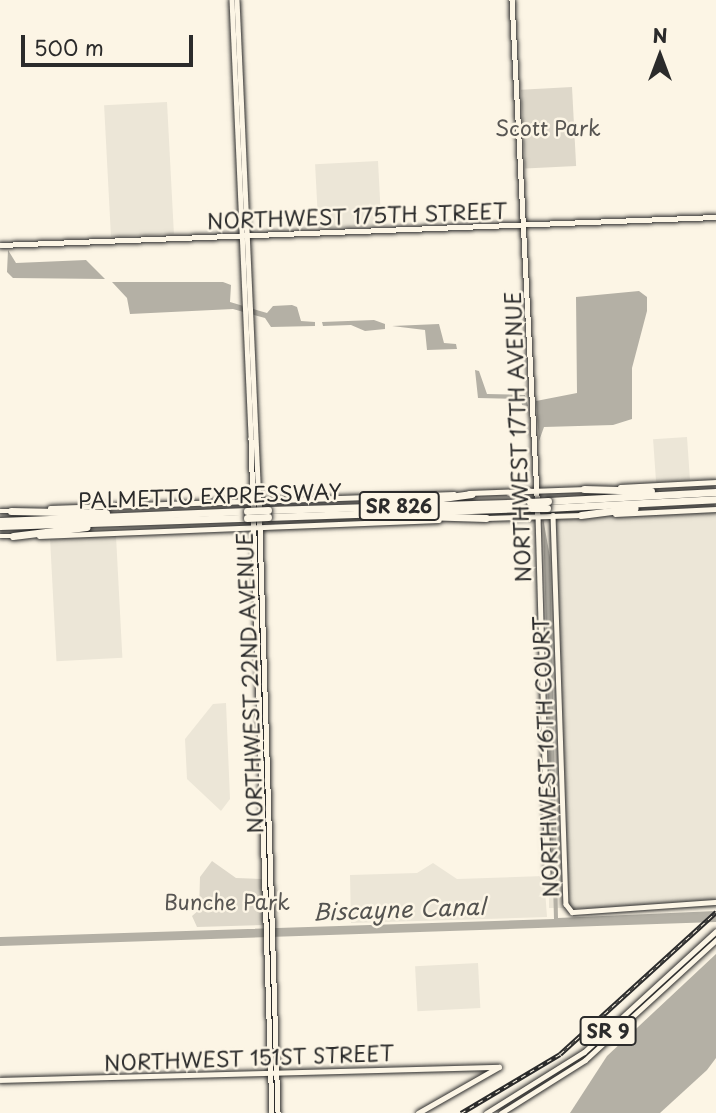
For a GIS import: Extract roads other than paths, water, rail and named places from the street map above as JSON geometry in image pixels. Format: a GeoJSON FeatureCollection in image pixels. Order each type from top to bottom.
{"type":"FeatureCollection","features":[{"type":"Feature","properties":{"kind":"highway"},"geometry":{"type":"LineString","coordinates":[[584,489],[687,493]]}},
{"type":"Feature","properties":{"kind":"highway","name":"PALMETTO EXPRESSWAY"},"geometry":{"type":"LineString","coordinates":[[0,521],[149,515],[376,513],[716,492]]}},
{"type":"Feature","properties":{"kind":"highway"},"geometry":{"type":"LineString","coordinates":[[355,507],[472,494]]}},
{"type":"Feature","properties":{"kind":"highway","name":"PALMETTO EXPRESSWAY"},"geometry":{"type":"LineString","coordinates":[[547,504],[716,499]]}},
{"type":"Feature","properties":{"kind":"highway"},"geometry":{"type":"LineString","coordinates":[[581,515],[675,502]]}},
{"type":"Feature","properties":{"kind":"highway","name":"PALMETTO EXPRESSWAY"},"geometry":{"type":"LineString","coordinates":[[268,514],[355,507],[530,505]]}},
{"type":"Feature","properties":{"kind":"highway"},"geometry":{"type":"LineString","coordinates":[[12,511],[149,515]]}},
{"type":"Feature","properties":{"kind":"highway"},"geometry":{"type":"LineString","coordinates":[[376,513],[486,518]]}},
{"type":"Feature","properties":{"kind":"highway","name":"PALMETTO EXPRESSWAY"},"geometry":{"type":"LineString","coordinates":[[0,526],[123,523],[247,514]]}},
{"type":"Feature","properties":{"kind":"highway"},"geometry":{"type":"LineString","coordinates":[[13,536],[123,523]]}},
{"type":"Feature","properties":{"kind":"main road","name":"SR 9"},"geometry":{"type":"LineString","coordinates":[[486,1113],[494,1111],[584,1052],[716,931]]}},
{"type":"Feature","properties":{"kind":"main road","name":"SR 9"},"geometry":{"type":"LineString","coordinates":[[501,1113],[585,1060],[716,940]]}},
{"type":"Feature","properties":{"kind":"street","name":"NORTHWEST 22ND AVENUE"},"geometry":{"type":"LineString","coordinates":[[232,0],[235,8]]}},
{"type":"Feature","properties":{"kind":"street","name":"NORTHWEST 22ND AVENUE"},"geometry":{"type":"LineString","coordinates":[[237,0],[235,8],[271,938],[274,1072],[272,1113]]}},
{"type":"Feature","properties":{"kind":"street","name":"NORTHWEST 17TH AVENUE"},"geometry":{"type":"LineString","coordinates":[[512,0],[538,515],[548,873]]}},
{"type":"Feature","properties":{"kind":"street","name":"NORTHWEST 175TH STREET"},"geometry":{"type":"LineString","coordinates":[[0,245],[716,217]]}},
{"type":"Feature","properties":{"kind":"street"},"geometry":{"type":"LineString","coordinates":[[0,511],[537,492],[716,482]]}},
{"type":"Feature","properties":{"kind":"street"},"geometry":{"type":"LineString","coordinates":[[0,536],[716,509]]}},
{"type":"Feature","properties":{"kind":"street","name":"NORTHWEST 16TH COURT"},"geometry":{"type":"LineString","coordinates":[[553,515],[566,904],[572,912],[714,903]]}},
{"type":"Feature","properties":{"kind":"street","name":"NORTHWEST 151ST STREET"},"geometry":{"type":"LineString","coordinates":[[0,1080],[499,1067],[418,1113]]}},
{"type":"Feature","properties":{"kind":"street","name":"NORTHWEST 22ND AVENUE"},"geometry":{"type":"LineString","coordinates":[[274,1072],[278,1113]]}},
{"type":"Feature","properties":{"kind":"railway"},"geometry":{"type":"LineString","coordinates":[[461,1113],[560,1054],[716,912]]}},
{"type":"Feature","properties":{"kind":"park label","name":"Scott Park"},"geometry":{"type":"Point","coordinates":[548,127]}},
{"type":"Feature","properties":{"kind":"park label","name":"Bunche Park"},"geometry":{"type":"Point","coordinates":[227,901]}},
{"type":"Feature","properties":{"kind":"water label","name":"Biscayne Canal"},"geometry":{"type":"Point","coordinates":[399,909]}}]}
